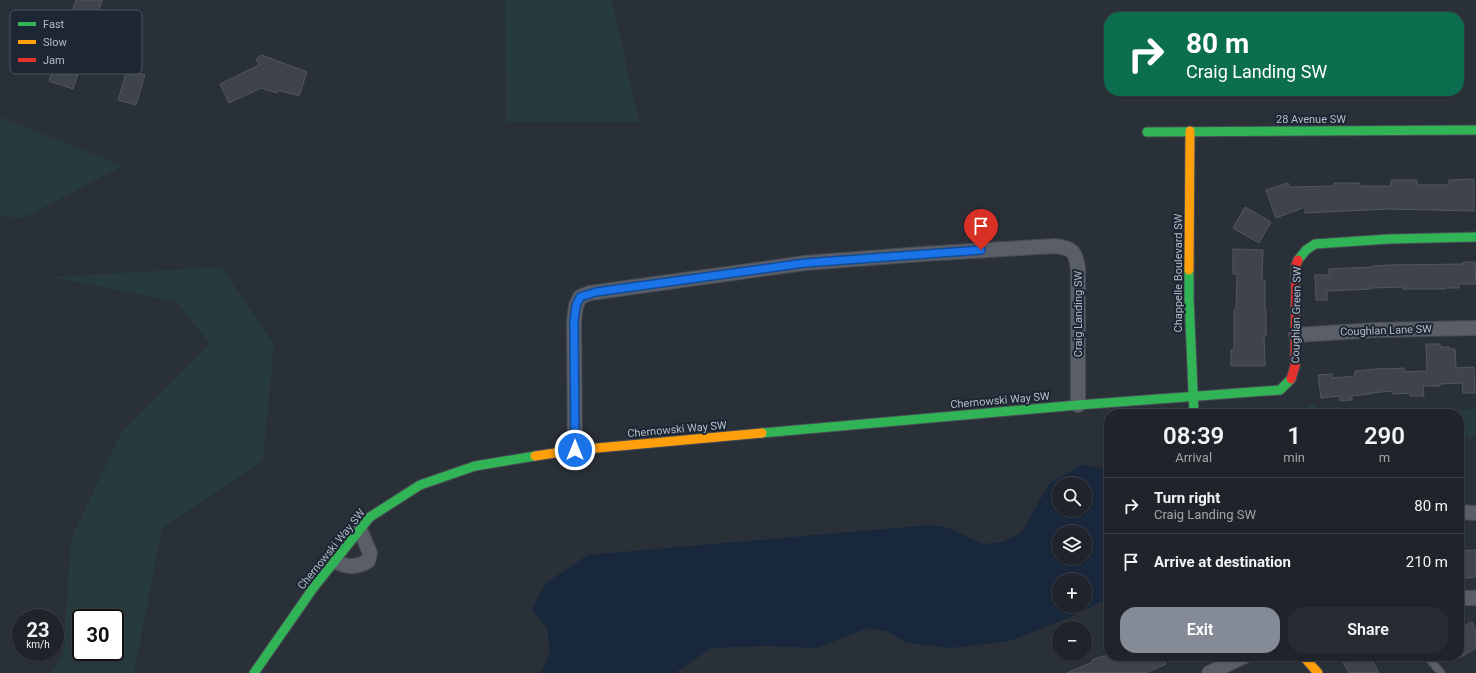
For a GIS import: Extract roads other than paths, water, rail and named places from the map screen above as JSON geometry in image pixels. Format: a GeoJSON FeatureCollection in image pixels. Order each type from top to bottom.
{"type":"FeatureCollection","features":[{"type":"Feature","properties":{"kind":"street","name":"28 Avenue SW"},"geometry":{"type":"LineString","coordinates":[[1147,132],[1476,130]]}},
{"type":"Feature","properties":{"kind":"street","name":"Chappelle Boulevard SW"},"geometry":{"type":"LineString","coordinates":[[1190,131],[1189,298],[1194,409]]}},
{"type":"Feature","properties":{"kind":"street","name":"Coughlan Green SW"},"geometry":{"type":"LineString","coordinates":[[1193,396],[1280,390],[1287,385],[1294,375],[1295,366],[1296,265],[1306,249],[1315,244],[1381,239],[1476,237]]}},
{"type":"Feature","properties":{"kind":"street","name":"Craig Landing SW"},"geometry":{"type":"LineString","coordinates":[[575,450],[574,321],[576,306],[580,297],[596,292],[805,263],[1055,246],[1065,247],[1072,250],[1077,257],[1078,269],[1078,405]]}},
{"type":"Feature","properties":{"kind":"street","name":"Coughlan Lane SW"},"geometry":{"type":"LineString","coordinates":[[1296,335],[1376,330],[1476,328]]}},
{"type":"Feature","properties":{"kind":"street","name":"Chernowski Way SW"},"geometry":{"type":"LineString","coordinates":[[254,673],[314,587],[336,562],[370,517],[420,485],[475,466],[575,450],[1193,396]]}},
{"type":"Feature","properties":{"kind":"street"},"geometry":{"type":"LineString","coordinates":[[1464,512],[1476,513]]}},
{"type":"Feature","properties":{"kind":"street"},"geometry":{"type":"LineString","coordinates":[[336,562],[344,566],[352,567],[368,561],[370,553],[360,530]]}},
{"type":"Feature","properties":{"kind":"street"},"geometry":{"type":"LineString","coordinates":[[1464,598],[1476,598]]}},
{"type":"Feature","properties":{"kind":"street"},"geometry":{"type":"LineString","coordinates":[[1209,673],[1234,661]]}},
{"type":"Feature","properties":{"kind":"street"},"geometry":{"type":"LineString","coordinates":[[1307,661],[1318,673]]}},
{"type":"Feature","properties":{"kind":"lane"},"geometry":{"type":"LineString","coordinates":[[1431,661],[1441,673]]}},
{"type":"Feature","properties":{"kind":"water"},"geometry":{"type":"Polygon","coordinates":[[[1081,465],[1104,468],[1104,600],[1092,606],[1092,573],[1052,573],[1052,613],[1078,613],[1060,621],[1052,621],[1052,624],[1010,641],[950,648],[907,643],[887,631],[868,628],[817,648],[766,646],[711,648],[675,673],[541,673],[550,653],[547,629],[532,609],[546,583],[588,555],[929,525],[946,527],[983,544],[1002,542],[1021,533],[1049,484],[1052,482],[1052,517],[1092,517],[1092,477],[1061,477],[1081,465]]]}}]}
